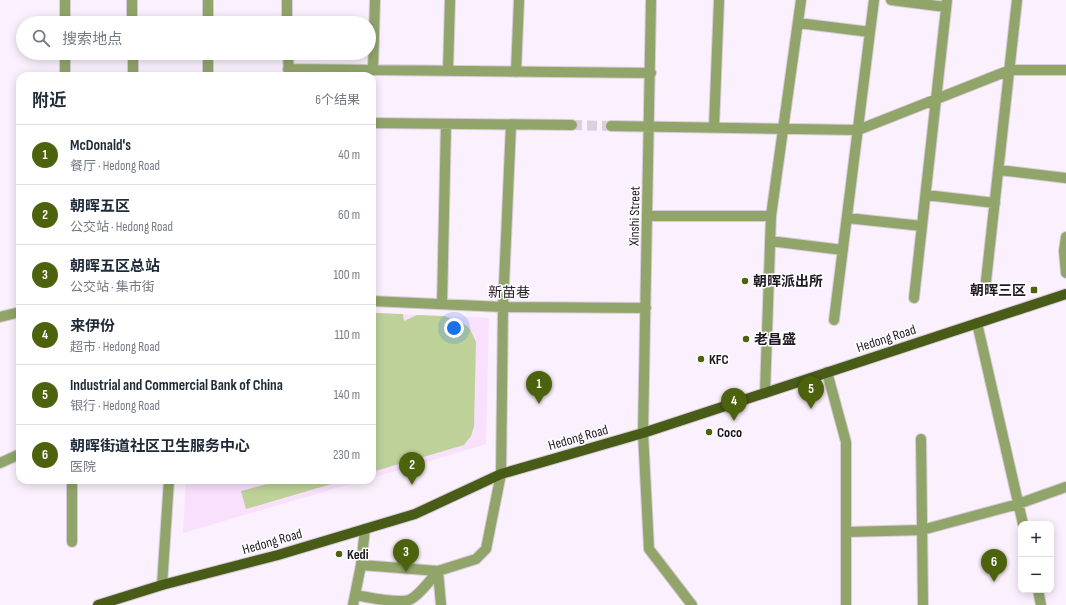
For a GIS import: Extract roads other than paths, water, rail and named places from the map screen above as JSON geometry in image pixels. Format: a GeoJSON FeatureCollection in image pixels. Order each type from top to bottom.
{"type":"FeatureCollection","features":[{"type":"Feature","properties":{"kind":"main road","name":"Hedong Road"},"geometry":{"type":"LineString","coordinates":[[98,605],[162,585],[278,555],[415,514],[501,474],[643,433],[1066,294]]}},
{"type":"Feature","properties":{"kind":"street"},"geometry":{"type":"LineString","coordinates":[[65,0],[65,16]]}},
{"type":"Feature","properties":{"kind":"street"},"geometry":{"type":"LineString","coordinates":[[132,0],[132,16]]}},
{"type":"Feature","properties":{"kind":"street"},"geometry":{"type":"LineString","coordinates":[[208,0],[208,16]]}},
{"type":"Feature","properties":{"kind":"street"},"geometry":{"type":"LineString","coordinates":[[287,0],[288,16]]}},
{"type":"Feature","properties":{"kind":"street"},"geometry":{"type":"LineString","coordinates":[[375,0],[375,16]]}},
{"type":"Feature","properties":{"kind":"street"},"geometry":{"type":"LineString","coordinates":[[448,71],[450,0]]}},
{"type":"Feature","properties":{"kind":"street"},"geometry":{"type":"LineString","coordinates":[[516,72],[520,0]]}},
{"type":"Feature","properties":{"kind":"street","name":"Xinshi Street"},"geometry":{"type":"LineString","coordinates":[[651,0],[651,73],[643,433],[648,549],[692,605]]}},
{"type":"Feature","properties":{"kind":"street"},"geometry":{"type":"LineString","coordinates":[[714,127],[719,0]]}},
{"type":"Feature","properties":{"kind":"street"},"geometry":{"type":"LineString","coordinates":[[765,393],[771,216],[800,0]]}},
{"type":"Feature","properties":{"kind":"street"},"geometry":{"type":"LineString","coordinates":[[834,320],[874,0]]}},
{"type":"Feature","properties":{"kind":"street"},"geometry":{"type":"LineString","coordinates":[[892,0],[947,3],[914,298]]}},
{"type":"Feature","properties":{"kind":"street"},"geometry":{"type":"LineString","coordinates":[[986,281],[1018,0]]}},
{"type":"Feature","properties":{"kind":"street"},"geometry":{"type":"LineString","coordinates":[[798,23],[870,32]]}},
{"type":"Feature","properties":{"kind":"street"},"geometry":{"type":"LineString","coordinates":[[65,60],[65,72]]}},
{"type":"Feature","properties":{"kind":"street"},"geometry":{"type":"LineString","coordinates":[[133,60],[133,72]]}},
{"type":"Feature","properties":{"kind":"street"},"geometry":{"type":"LineString","coordinates":[[208,60],[208,72]]}},
{"type":"Feature","properties":{"kind":"street"},"geometry":{"type":"LineString","coordinates":[[288,60],[289,72],[373,70],[651,73]]}},
{"type":"Feature","properties":{"kind":"street"},"geometry":{"type":"LineString","coordinates":[[373,60],[373,70]]}},
{"type":"Feature","properties":{"kind":"street"},"geometry":{"type":"LineString","coordinates":[[611,126],[858,130],[1010,70],[1066,70]]}},
{"type":"Feature","properties":{"kind":"street"},"geometry":{"type":"LineString","coordinates":[[376,123],[572,125]]}},
{"type":"Feature","properties":{"kind":"street"},"geometry":{"type":"LineString","coordinates":[[442,304],[446,124]]}},
{"type":"Feature","properties":{"kind":"street"},"geometry":{"type":"LineString","coordinates":[[361,565],[438,571],[476,558],[486,549],[501,474],[503,307],[511,125]]}},
{"type":"Feature","properties":{"kind":"street"},"geometry":{"type":"LineString","coordinates":[[998,170],[1066,178]]}},
{"type":"Feature","properties":{"kind":"street"},"geometry":{"type":"LineString","coordinates":[[926,195],[995,203]]}},
{"type":"Feature","properties":{"kind":"street"},"geometry":{"type":"LineString","coordinates":[[648,216],[771,216]]}},
{"type":"Feature","properties":{"kind":"street"},"geometry":{"type":"LineString","coordinates":[[847,218],[922,226]]}},
{"type":"Feature","properties":{"kind":"street"},"geometry":{"type":"LineString","coordinates":[[1066,237],[1064,251],[1066,273]]}},
{"type":"Feature","properties":{"kind":"street"},"geometry":{"type":"LineString","coordinates":[[770,241],[843,250]]}},
{"type":"Feature","properties":{"kind":"street","name":"新苗巷"},"geometry":{"type":"LineString","coordinates":[[376,301],[503,307],[646,308]]}},
{"type":"Feature","properties":{"kind":"street"},"geometry":{"type":"LineString","coordinates":[[0,317],[16,313]]}},
{"type":"Feature","properties":{"kind":"street"},"geometry":{"type":"LineString","coordinates":[[977,323],[1022,521]]}},
{"type":"Feature","properties":{"kind":"street"},"geometry":{"type":"LineString","coordinates":[[827,372],[846,442],[846,605]]}},
{"type":"Feature","properties":{"kind":"street"},"geometry":{"type":"LineString","coordinates":[[921,439],[923,605]]}},
{"type":"Feature","properties":{"kind":"street"},"geometry":{"type":"LineString","coordinates":[[0,463],[16,456]]}},
{"type":"Feature","properties":{"kind":"street"},"geometry":{"type":"LineString","coordinates":[[72,484],[72,542]]}},
{"type":"Feature","properties":{"kind":"street"},"geometry":{"type":"LineString","coordinates":[[162,585],[169,484]]}},
{"type":"Feature","properties":{"kind":"street"},"geometry":{"type":"LineString","coordinates":[[846,532],[922,530],[1018,504],[1066,487]]}},
{"type":"Feature","properties":{"kind":"street"},"geometry":{"type":"LineString","coordinates":[[353,605],[361,565],[365,529]]}},
{"type":"Feature","properties":{"kind":"street"},"geometry":{"type":"LineString","coordinates":[[355,594],[396,600],[409,600],[415,596],[438,571]]}},
{"type":"Feature","properties":{"kind":"street"},"geometry":{"type":"LineString","coordinates":[[438,571],[440,605]]}},
{"type":"Feature","properties":{"kind":"street"},"geometry":{"type":"LineString","coordinates":[[1039,593],[1041,605]]}},
{"type":"Feature","properties":{"kind":"tunnel"},"geometry":{"type":"LineString","coordinates":[[572,125],[611,126]]}},
{"type":"Feature","properties":{"kind":"place","name":"朝晖派出所"},"geometry":{"type":"Point","coordinates":[745,281]}},
{"type":"Feature","properties":{"kind":"place","name":"朝晖三区"},"geometry":{"type":"Point","coordinates":[1034,290]}},
{"type":"Feature","properties":{"kind":"place","name":"老昌盛"},"geometry":{"type":"Point","coordinates":[746,339]}},
{"type":"Feature","properties":{"kind":"place","name":"KFC"},"geometry":{"type":"Point","coordinates":[701,359]}},
{"type":"Feature","properties":{"kind":"place","name":"McDonald's"},"geometry":{"type":"Point","coordinates":[539,404]}},
{"type":"Feature","properties":{"kind":"place","name":"Industrial and Commercial Bank of China"},"geometry":{"type":"Point","coordinates":[811,409]}},
{"type":"Feature","properties":{"kind":"place","name":"来伊份"},"geometry":{"type":"Point","coordinates":[734,421]}},
{"type":"Feature","properties":{"kind":"place","name":"Coco"},"geometry":{"type":"Point","coordinates":[709,432]}},
{"type":"Feature","properties":{"kind":"place","name":"朝晖五区"},"geometry":{"type":"Point","coordinates":[412,485]}},
{"type":"Feature","properties":{"kind":"place","name":"Kedi"},"geometry":{"type":"Point","coordinates":[339,554]}},
{"type":"Feature","properties":{"kind":"place","name":"朝晖五区总站"},"geometry":{"type":"Point","coordinates":[406,572]}},
{"type":"Feature","properties":{"kind":"place","name":"朝晖街道社区卫生服务中心"},"geometry":{"type":"Point","coordinates":[994,582]}}]}
